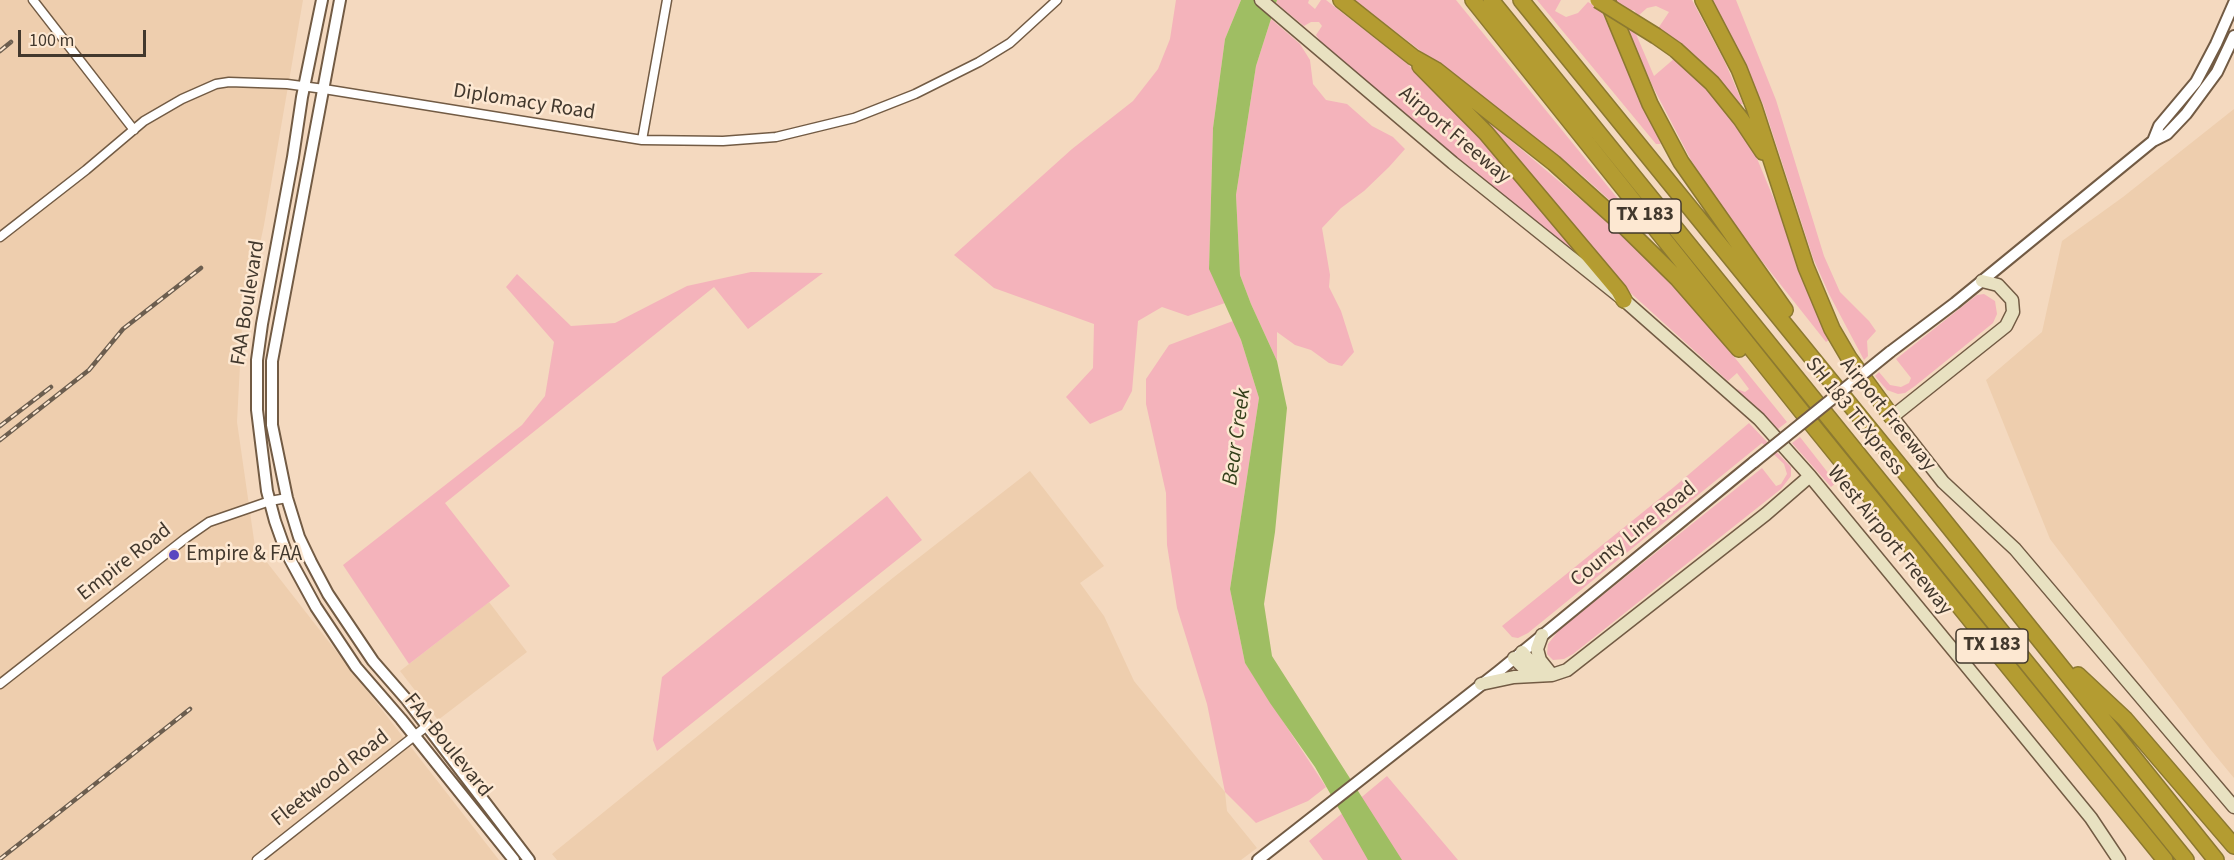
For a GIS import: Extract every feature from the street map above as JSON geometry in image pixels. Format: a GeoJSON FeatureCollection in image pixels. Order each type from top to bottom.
{"type":"FeatureCollection","features":[{"type":"Feature","properties":{"kind":"highway"},"geometry":{"type":"LineString","coordinates":[[1341,0],[1413,57],[1436,70],[1554,163],[1624,226],[1678,279],[1759,372],[1818,432]]}},
{"type":"Feature","properties":{"kind":"highway","name":"TX 183"},"geometry":{"type":"LineString","coordinates":[[1473,0],[1818,432],[2165,860]]}},
{"type":"Feature","properties":{"kind":"highway","name":"SH 183 TEXpress"},"geometry":{"type":"LineString","coordinates":[[1491,0],[2186,860]]}},
{"type":"Feature","properties":{"kind":"highway","name":"SH 183 TEXpress"},"geometry":{"type":"LineString","coordinates":[[1503,0],[1730,285],[2196,860]]}},
{"type":"Feature","properties":{"kind":"highway","name":"Airport Freeway"},"geometry":{"type":"LineString","coordinates":[[1521,0],[2042,641],[2216,860]]}},
{"type":"Feature","properties":{"kind":"highway"},"geometry":{"type":"LineString","coordinates":[[1598,0],[1656,36],[1695,66],[1727,101],[1750,132],[1778,179]]}},
{"type":"Feature","properties":{"kind":"highway"},"geometry":{"type":"LineString","coordinates":[[1607,0],[1646,94],[1681,162],[1767,282],[1834,384]]}},
{"type":"Feature","properties":{"kind":"highway"},"geometry":{"type":"LineString","coordinates":[[1703,0],[1746,87],[1806,267],[1832,329],[1892,417]]}},
{"type":"Feature","properties":{"kind":"highway"},"geometry":{"type":"LineString","coordinates":[[1413,57],[1428,76],[1486,133],[1619,291],[1624,300]]}},
{"type":"Feature","properties":{"kind":"highway"},"geometry":{"type":"LineString","coordinates":[[2042,641],[2125,719],[2234,846]]}},
{"type":"Feature","properties":{"kind":"main road","name":"Airport Freeway"},"geometry":{"type":"LineString","coordinates":[[1261,0],[1468,175],[1624,300]]}},
{"type":"Feature","properties":{"kind":"main road"},"geometry":{"type":"LineString","coordinates":[[1982,281],[1998,285],[2012,300],[2013,312],[2006,326],[1892,417],[1943,482],[2015,549],[2234,807]]}},
{"type":"Feature","properties":{"kind":"main road","name":"West Airport Freeway"},"geometry":{"type":"LineString","coordinates":[[1624,300],[1759,419],[1810,476],[2091,818],[2120,860]]}},
{"type":"Feature","properties":{"kind":"main road"},"geometry":{"type":"LineString","coordinates":[[1481,684],[1514,677],[1552,675],[1568,670],[1766,514],[1810,476]]}},
{"type":"Feature","properties":{"kind":"main road"},"geometry":{"type":"LineString","coordinates":[[1542,635],[1537,649],[1540,660],[1552,675]]}},
{"type":"Feature","properties":{"kind":"main road"},"geometry":{"type":"LineString","coordinates":[[1518,655],[1531,675],[1552,675]]}},
{"type":"Feature","properties":{"kind":"street"},"geometry":{"type":"LineString","coordinates":[[33,0],[134,130]]}},
{"type":"Feature","properties":{"kind":"street","name":"FAA Boulevard"},"geometry":{"type":"LineString","coordinates":[[322,0],[304,86],[257,360],[259,439],[270,501],[286,552],[315,607],[356,667],[401,719],[514,860]]}},
{"type":"Feature","properties":{"kind":"street","name":"FAA Boulevard"},"geometry":{"type":"LineString","coordinates":[[340,0],[272,361],[272,425],[287,498],[299,537],[311,562],[373,661],[427,726],[526,856]]}},
{"type":"Feature","properties":{"kind":"street"},"geometry":{"type":"LineString","coordinates":[[642,140],[667,0]]}},
{"type":"Feature","properties":{"kind":"street","name":"Diplomacy Road"},"geometry":{"type":"LineString","coordinates":[[0,237],[144,121],[182,99],[216,84],[229,82],[304,86],[642,140],[723,141],[776,137],[854,118],[915,94],[979,62],[1010,43],[1057,0]]}},
{"type":"Feature","properties":{"kind":"street"},"geometry":{"type":"LineString","coordinates":[[2153,141],[2159,126],[2196,82],[2234,3]]}},
{"type":"Feature","properties":{"kind":"street","name":"County Line Road"},"geometry":{"type":"LineString","coordinates":[[1258,860],[1518,655],[2153,141],[2167,134],[2186,114],[2217,72],[2234,36]]}},
{"type":"Feature","properties":{"kind":"street"},"geometry":{"type":"LineString","coordinates":[[281,224],[297,225]]}},
{"type":"Feature","properties":{"kind":"street"},"geometry":{"type":"LineString","coordinates":[[257,360],[272,361]]}},
{"type":"Feature","properties":{"kind":"street","name":"Empire Road"},"geometry":{"type":"LineString","coordinates":[[0,684],[208,522],[270,501],[287,498]]}},
{"type":"Feature","properties":{"kind":"street"},"geometry":{"type":"LineString","coordinates":[[332,632],[345,619]]}},
{"type":"Feature","properties":{"kind":"street","name":"Fleetwood Road"},"geometry":{"type":"LineString","coordinates":[[257,860],[427,726]]}},
{"type":"Feature","properties":{"kind":"street"},"geometry":{"type":"LineString","coordinates":[[514,860],[526,856]]}},
{"type":"Feature","properties":{"kind":"shaded area"},"geometry":{"type":"Polygon","coordinates":[[[0,0],[303,0],[264,225],[242,327],[237,422],[255,547],[499,860],[0,860],[0,0]]]}},
{"type":"Feature","properties":{"kind":"shaded area"},"geometry":{"type":"Polygon","coordinates":[[[1176,0],[1241,0],[1225,39],[1213,128],[1209,266],[1225,303],[1188,316],[1162,307],[1138,321],[1132,391],[1122,410],[1090,424],[1066,397],[1093,368],[1094,324],[994,288],[954,255],[1072,149],[1133,101],[1158,69],[1170,39],[1176,0]]]}},
{"type":"Feature","properties":{"kind":"shaded area"},"geometry":{"type":"Polygon","coordinates":[[[1241,0],[1277,0],[1256,66],[1236,195],[1240,275],[1277,361],[1287,408],[1275,532],[1264,604],[1272,656],[1402,860],[1368,860],[1315,767],[1245,663],[1230,589],[1259,398],[1241,340],[1209,269],[1213,128],[1225,39],[1241,0]]]}},
{"type":"Feature","properties":{"kind":"shaded area"},"geometry":{"type":"Polygon","coordinates":[[[1277,0],[1309,0],[1308,3],[1315,9],[1321,0],[1326,0],[1403,60],[1450,103],[1486,142],[1578,254],[1576,256],[1571,254],[1320,41],[1316,35],[1322,26],[1319,22],[1311,22],[1304,26],[1276,3],[1277,0]]]}},
{"type":"Feature","properties":{"kind":"shaded area"},"geometry":{"type":"Polygon","coordinates":[[[1354,0],[1456,0],[1645,232],[1575,169],[1354,0]]]}},
{"type":"Feature","properties":{"kind":"shaded area"},"geometry":{"type":"Polygon","coordinates":[[[1537,0],[1561,0],[1555,11],[1566,17],[1578,13],[1588,2],[1601,10],[1661,144],[1656,144],[1537,0]]]}},
{"type":"Feature","properties":{"kind":"shaded area"},"geometry":{"type":"Polygon","coordinates":[[[1616,0],[1692,0],[1725,62],[1743,104],[1739,104],[1721,84],[1657,30],[1669,12],[1656,6],[1647,8],[1638,16],[1634,10],[1625,11],[1619,8],[1616,0]]]}},
{"type":"Feature","properties":{"kind":"shaded area"},"geometry":{"type":"Polygon","coordinates":[[[1710,0],[1736,0],[1776,100],[1824,256],[1840,292],[1876,331],[1867,341],[1868,356],[1864,360],[1813,258],[1763,104],[1710,0]]]}},
{"type":"Feature","properties":{"kind":"shaded area"},"geometry":{"type":"Polygon","coordinates":[[[1271,19],[1300,44],[1310,60],[1313,84],[1326,100],[1347,104],[1372,126],[1393,137],[1405,149],[1364,191],[1341,208],[1322,228],[1330,275],[1329,287],[1341,311],[1354,352],[1342,366],[1329,363],[1311,350],[1295,345],[1277,332],[1277,361],[1240,275],[1236,195],[1256,66],[1271,19]]]}},
{"type":"Feature","properties":{"kind":"shaded area"},"geometry":{"type":"Polygon","coordinates":[[[1625,24],[1633,27],[1654,76],[1675,58],[1706,87],[1753,149],[1832,338],[1826,342],[1731,222],[1692,162],[1652,85],[1625,24]]]}},
{"type":"Feature","properties":{"kind":"shaded area"},"geometry":{"type":"Polygon","coordinates":[[[2234,109],[2234,778],[2050,539],[1986,380],[2042,332],[2062,241],[2123,197],[2234,109]]]}},
{"type":"Feature","properties":{"kind":"shaded area"},"geometry":{"type":"Polygon","coordinates":[[[1486,122],[1489,122],[1612,226],[1650,262],[1705,321],[1787,422],[1778,429],[1738,391],[1737,389],[1745,392],[1749,389],[1737,373],[1728,381],[1624,287],[1486,122]]]}},
{"type":"Feature","properties":{"kind":"shaded area"},"geometry":{"type":"Polygon","coordinates":[[[751,272],[823,273],[748,329],[714,287],[445,503],[510,586],[409,664],[343,565],[522,425],[545,396],[554,342],[506,287],[517,274],[571,326],[615,323],[687,286],[751,272]]]}},
{"type":"Feature","properties":{"kind":"shaded area"},"geometry":{"type":"Polygon","coordinates":[[[1984,294],[1995,301],[1997,314],[1993,323],[1905,393],[1898,394],[1887,390],[1875,376],[1879,372],[1890,385],[1901,387],[1909,383],[1911,378],[1896,359],[1977,295],[1984,294]]]}},
{"type":"Feature","properties":{"kind":"shaded area"},"geometry":{"type":"Polygon","coordinates":[[[1233,321],[1259,398],[1230,589],[1245,663],[1326,787],[1308,801],[1256,823],[1225,792],[1207,704],[1177,608],[1167,545],[1166,493],[1146,404],[1146,379],[1169,345],[1233,321]]]}},
{"type":"Feature","properties":{"kind":"shaded area"},"geometry":{"type":"Polygon","coordinates":[[[1749,423],[1791,467],[1791,476],[1781,489],[1564,659],[1553,660],[1547,654],[1548,644],[1559,630],[1762,468],[1776,486],[1781,484],[1787,474],[1784,464],[1762,443],[1528,633],[1518,638],[1512,637],[1502,626],[1674,487],[1749,423]]]}},
{"type":"Feature","properties":{"kind":"shaded area"},"geometry":{"type":"Polygon","coordinates":[[[1800,437],[1836,483],[1831,487],[1792,443],[1800,437]]]}},
{"type":"Feature","properties":{"kind":"shaded area"},"geometry":{"type":"Polygon","coordinates":[[[1030,471],[1104,566],[1080,583],[1104,616],[1134,681],[1225,792],[1227,811],[1257,848],[1241,860],[557,860],[552,854],[894,577],[1030,471]]]}},
{"type":"Feature","properties":{"kind":"shaded area"},"geometry":{"type":"Polygon","coordinates":[[[887,496],[922,540],[657,751],[653,740],[662,677],[887,496]]]}},
{"type":"Feature","properties":{"kind":"shaded area"},"geometry":{"type":"Polygon","coordinates":[[[489,602],[527,652],[438,720],[400,671],[489,602]]]}},
{"type":"Feature","properties":{"kind":"shaded area"},"geometry":{"type":"Polygon","coordinates":[[[1387,776],[1458,860],[1323,860],[1309,841],[1387,776]]]}},
{"type":"Feature","properties":{"kind":"railway"},"geometry":{"type":"LineString","coordinates":[[0,51],[11,42]]}},
{"type":"Feature","properties":{"kind":"railway"},"geometry":{"type":"LineString","coordinates":[[0,440],[89,370],[123,329],[201,268]]}},
{"type":"Feature","properties":{"kind":"railway"},"geometry":{"type":"LineString","coordinates":[[0,426],[51,387]]}},
{"type":"Feature","properties":{"kind":"railway"},"geometry":{"type":"LineString","coordinates":[[0,859],[190,709]]}},
{"type":"Feature","properties":{"kind":"place","name":"Empire & FAA"},"geometry":{"type":"Point","coordinates":[174,555]}},
{"type":"Feature","properties":{"kind":"water label","name":"Bear Creek"},"geometry":{"type":"Point","coordinates":[1238,437]}}]}
